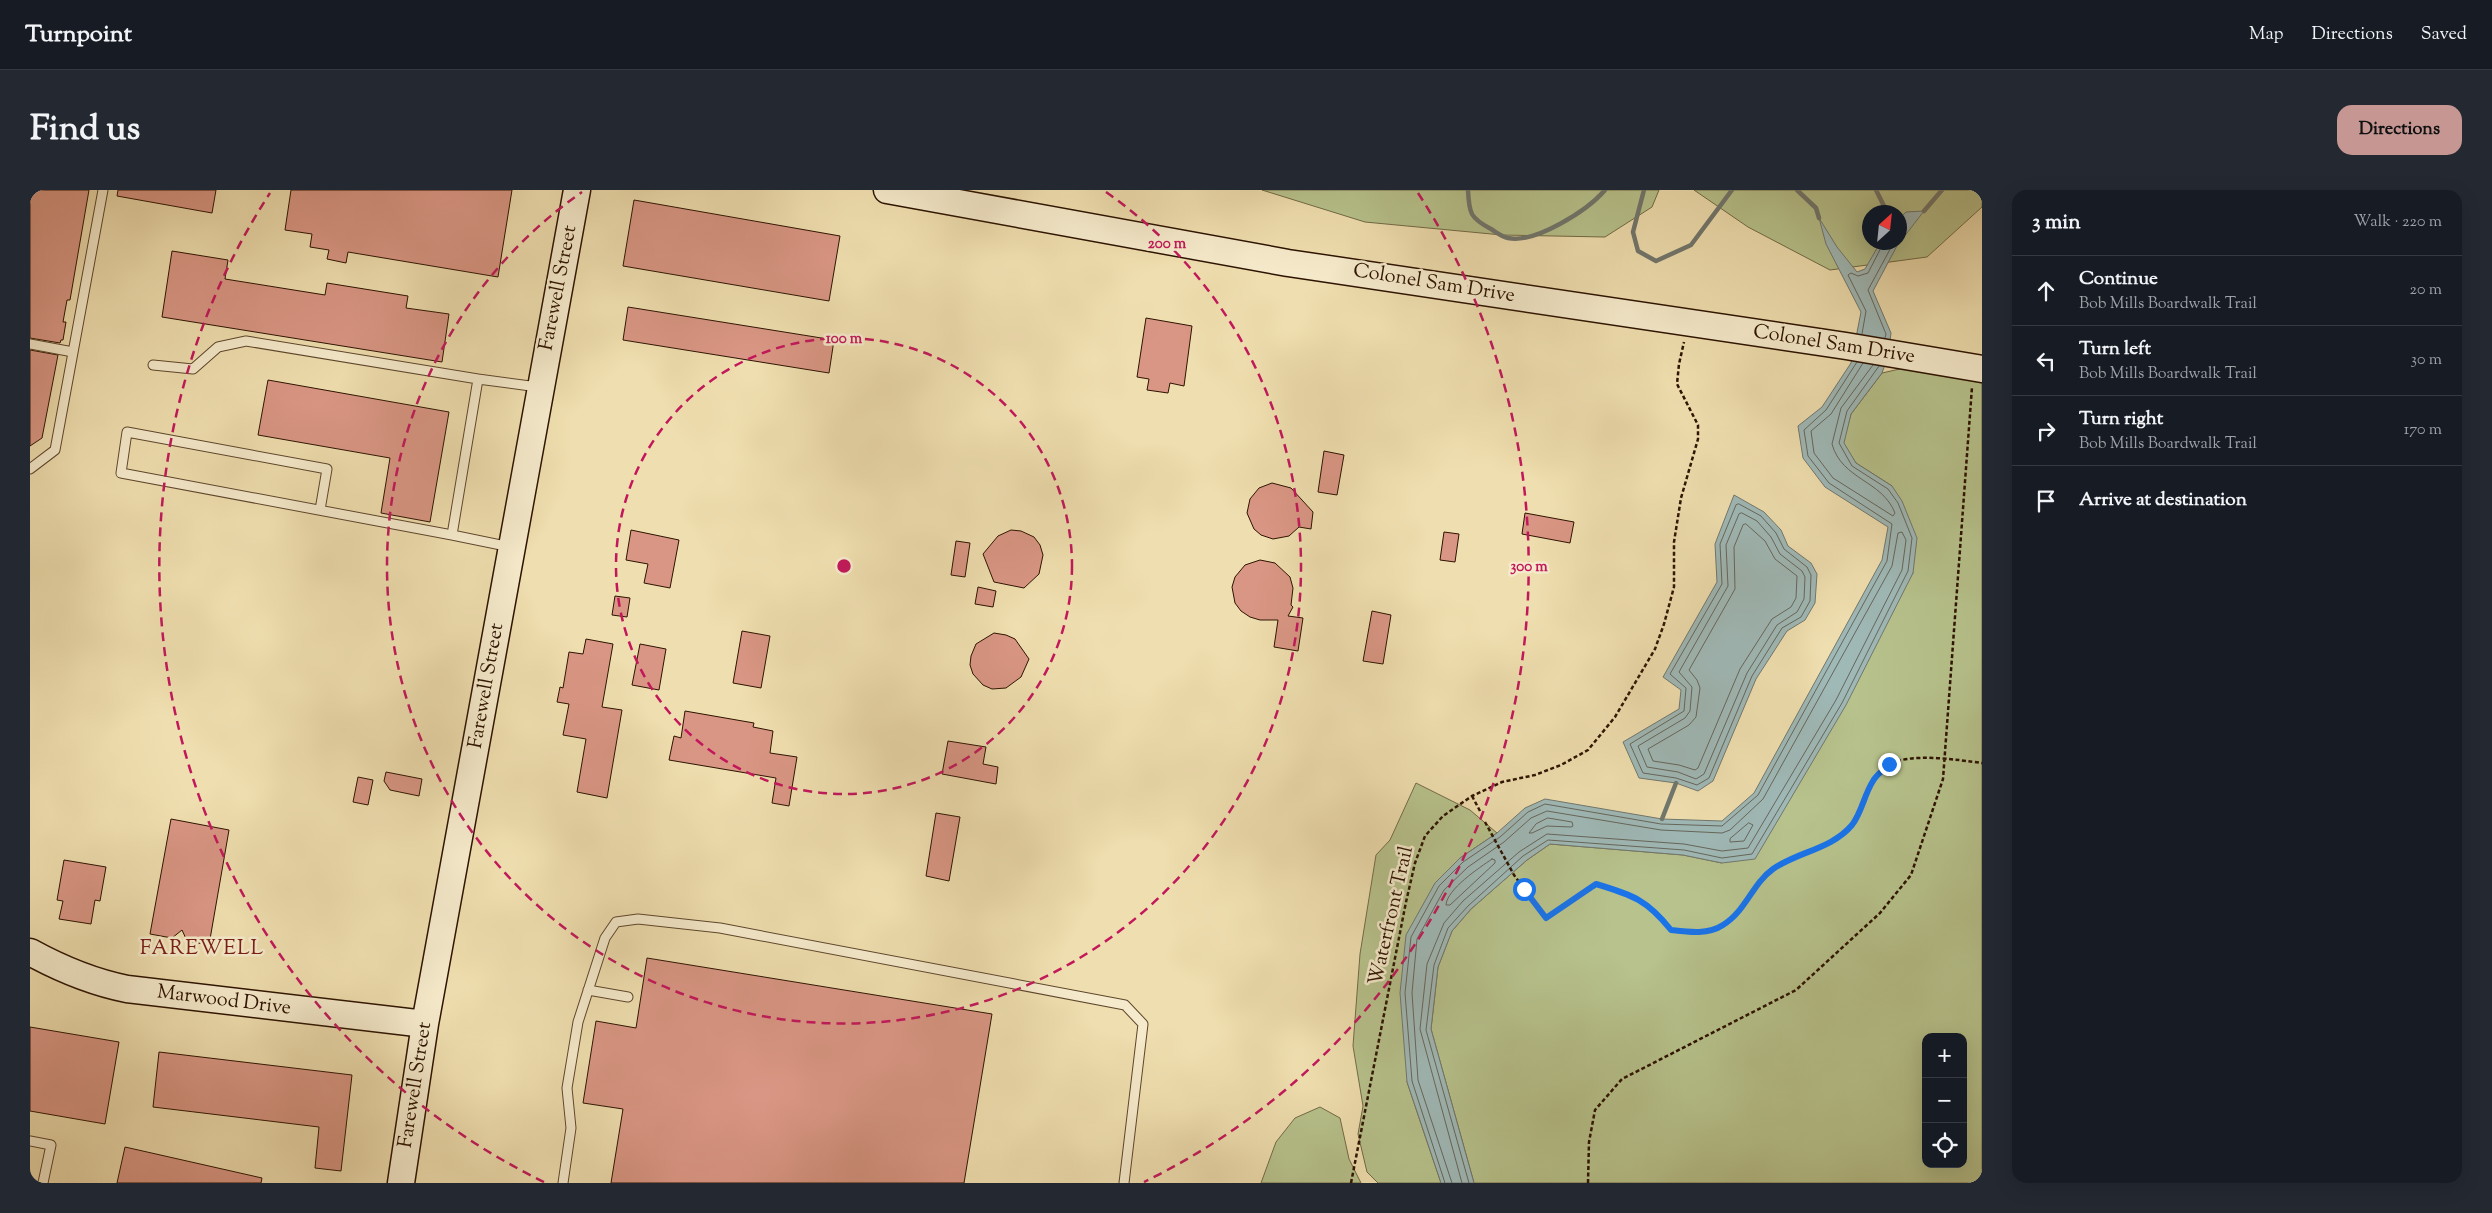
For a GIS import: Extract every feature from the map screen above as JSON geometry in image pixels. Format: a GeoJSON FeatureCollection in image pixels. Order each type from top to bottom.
{"type":"FeatureCollection","features":[{"type":"Feature","properties":{"kind":"street","name":"Farewell Street"},"geometry":{"type":"LineString","coordinates":[[401,1183],[425,1024],[577,190]]}},
{"type":"Feature","properties":{"kind":"street","name":"Colonel Sam Drive"},"geometry":{"type":"LineString","coordinates":[[887,190],[1288,263],[1912,356],[1978,368]]}},
{"type":"Feature","properties":{"kind":"street","name":"Marwood Drive"},"geometry":{"type":"LineString","coordinates":[[30,952],[58,967],[100,984],[127,989],[425,1024]]}},
{"type":"Feature","properties":{"kind":"lane"},"geometry":{"type":"LineString","coordinates":[[30,469],[55,450],[103,190]]}},
{"type":"Feature","properties":{"kind":"lane"},"geometry":{"type":"LineString","coordinates":[[152,365],[193,370],[218,347],[246,341],[540,387]]}},
{"type":"Feature","properties":{"kind":"lane"},"geometry":{"type":"LineString","coordinates":[[30,344],[73,352]]}},
{"type":"Feature","properties":{"kind":"lane"},"geometry":{"type":"LineString","coordinates":[[452,535],[478,378]]}},
{"type":"Feature","properties":{"kind":"lane"},"geometry":{"type":"LineString","coordinates":[[320,510],[326,469],[127,432],[121,473],[512,547]]}},
{"type":"Feature","properties":{"kind":"lane"},"geometry":{"type":"LineString","coordinates":[[563,1183],[571,1128],[568,1088],[578,1022],[605,938],[616,922],[638,919],[720,928],[1125,1005],[1143,1024],[1124,1183]]}},
{"type":"Feature","properties":{"kind":"lane"},"geometry":{"type":"LineString","coordinates":[[588,990],[628,997]]}},
{"type":"Feature","properties":{"kind":"lane"},"geometry":{"type":"LineString","coordinates":[[30,1141],[51,1145],[43,1183]]}},
{"type":"Feature","properties":{"kind":"path","name":"Waterfront Trail"},"geometry":{"type":"LineString","coordinates":[[1351,1183],[1382,1019],[1415,863],[1425,836],[1443,816],[1472,796],[1502,782],[1561,765],[1588,750],[1615,717],[1655,649],[1674,587],[1675,533],[1681,498],[1698,439],[1698,425],[1677,384],[1679,364],[1686,336]]}},
{"type":"Feature","properties":{"kind":"path"},"geometry":{"type":"LineString","coordinates":[[1588,1183],[1589,1142],[1595,1110],[1622,1079],[1796,990],[1880,913],[1911,875],[1944,779],[1978,368]]}},
{"type":"Feature","properties":{"kind":"path"},"geometry":{"type":"LineString","coordinates":[[1485,822],[1514,875],[1546,918],[1596,884],[1633,896],[1656,912],[1671,930],[1698,933],[1722,926],[1741,911],[1762,878],[1790,857],[1829,842],[1851,827],[1873,780],[1889,764],[1917,758],[1945,758],[1982,763]]}},
{"type":"Feature","properties":{"kind":"path"},"geometry":{"type":"LineString","coordinates":[[1472,796],[1480,812]]}},
{"type":"Feature","properties":{"kind":"green space"},"geometry":{"type":"Polygon","coordinates":[[[1262,190],[1659,190],[1652,207],[1605,237],[1502,235],[1365,222],[1262,190]]]}},
{"type":"Feature","properties":{"kind":"green space"},"geometry":{"type":"Polygon","coordinates":[[[1694,190],[1982,190],[1982,207],[1927,257],[1830,270],[1748,227],[1694,190]]]}},
{"type":"Feature","properties":{"kind":"green space"},"geometry":{"type":"Polygon","coordinates":[[[1926,363],[1982,373],[1982,1183],[1474,1183],[1431,1029],[1438,967],[1452,931],[1471,909],[1527,860],[1550,844],[1683,855],[1722,863],[1913,573],[1892,486],[1856,463],[1843,443],[1851,414],[1882,373],[1926,363]]]}},
{"type":"Feature","properties":{"kind":"green space"},"geometry":{"type":"Polygon","coordinates":[[[1416,783],[1470,810],[1497,833],[1460,858],[1407,1082],[1441,1183],[1378,1183],[1367,1172],[1358,1134],[1363,1106],[1353,1046],[1360,954],[1376,855],[1390,840],[1416,783]]]}},
{"type":"Feature","properties":{"kind":"green space"},"geometry":{"type":"Polygon","coordinates":[[[1320,1107],[1340,1118],[1349,1159],[1361,1183],[1261,1183],[1276,1142],[1295,1118],[1320,1107]]]}},
{"type":"Feature","properties":{"kind":"water"},"geometry":{"type":"Polygon","coordinates":[[[1924,211],[1907,233],[1907,212],[1924,211]]]}},
{"type":"Feature","properties":{"kind":"water"},"geometry":{"type":"Polygon","coordinates":[[[1819,218],[1837,247],[1857,272],[1865,269],[1876,250],[1895,250],[1873,291],[1891,333],[1888,356],[1882,373],[1851,414],[1844,443],[1856,463],[1892,486],[1902,501],[1917,538],[1913,573],[1846,705],[1755,859],[1722,863],[1683,855],[1550,844],[1527,860],[1471,909],[1452,931],[1438,967],[1431,1029],[1474,1183],[1441,1183],[1407,1082],[1400,993],[1406,935],[1435,883],[1460,858],[1497,833],[1525,808],[1545,799],[1662,819],[1722,821],[1754,793],[1882,560],[1888,527],[1825,487],[1803,458],[1798,426],[1822,407],[1851,363],[1861,312],[1826,244],[1819,218]]]}},
{"type":"Feature","properties":{"kind":"water"},"geometry":{"type":"Polygon","coordinates":[[[1734,495],[1764,512],[1781,530],[1788,546],[1811,563],[1817,574],[1815,603],[1805,620],[1787,631],[1756,679],[1713,781],[1698,791],[1676,783],[1639,778],[1623,742],[1679,709],[1681,690],[1663,677],[1717,582],[1715,544],[1734,495]]]}},
{"type":"Feature","properties":{"kind":"building"},"geometry":{"type":"Polygon","coordinates":[[[30,190],[89,190],[70,300],[67,300],[63,322],[66,322],[63,340],[60,343],[30,338],[30,190]]]}},
{"type":"Feature","properties":{"kind":"building"},"geometry":{"type":"Polygon","coordinates":[[[118,190],[216,190],[212,213],[117,196],[118,190]]]}},
{"type":"Feature","properties":{"kind":"building"},"geometry":{"type":"Polygon","coordinates":[[[291,190],[512,190],[498,277],[348,252],[346,263],[327,259],[329,250],[310,247],[312,234],[285,230],[291,190]]]}},
{"type":"Feature","properties":{"kind":"building"},"geometry":{"type":"Polygon","coordinates":[[[634,200],[840,236],[829,301],[623,266],[634,200]]]}},
{"type":"Feature","properties":{"kind":"building"},"geometry":{"type":"Polygon","coordinates":[[[172,251],[228,260],[225,279],[325,295],[327,283],[408,296],[406,308],[449,314],[442,362],[162,317],[172,251]]]}},
{"type":"Feature","properties":{"kind":"building"},"geometry":{"type":"Polygon","coordinates":[[[628,307],[834,340],[829,373],[623,340],[628,307]]]}},
{"type":"Feature","properties":{"kind":"building"},"geometry":{"type":"Polygon","coordinates":[[[1146,318],[1192,326],[1184,386],[1170,383],[1168,393],[1147,390],[1149,379],[1137,377],[1146,318]]]}},
{"type":"Feature","properties":{"kind":"building"},"geometry":{"type":"Polygon","coordinates":[[[30,350],[58,355],[42,438],[30,446],[30,350]]]}},
{"type":"Feature","properties":{"kind":"building"},"geometry":{"type":"Polygon","coordinates":[[[268,380],[449,412],[430,522],[381,513],[390,458],[258,435],[268,380]]]}},
{"type":"Feature","properties":{"kind":"building"},"geometry":{"type":"Polygon","coordinates":[[[1324,451],[1344,455],[1337,495],[1318,492],[1324,451]]]}},
{"type":"Feature","properties":{"kind":"building"},"geometry":{"type":"Polygon","coordinates":[[[1272,483],[1291,488],[1313,512],[1311,529],[1299,527],[1289,536],[1273,539],[1261,535],[1254,529],[1247,513],[1250,499],[1259,488],[1272,483]]]}},
{"type":"Feature","properties":{"kind":"building"},"geometry":{"type":"Polygon","coordinates":[[[1525,513],[1574,522],[1570,543],[1522,534],[1525,513]]]}},
{"type":"Feature","properties":{"kind":"building"},"geometry":{"type":"Polygon","coordinates":[[[631,530],[679,540],[670,588],[644,583],[648,564],[626,560],[631,530]]]}},
{"type":"Feature","properties":{"kind":"building"},"geometry":{"type":"Polygon","coordinates":[[[1011,530],[1021,531],[1034,537],[1040,545],[1043,555],[1039,574],[1024,588],[994,582],[983,554],[998,536],[1011,530]]]}},
{"type":"Feature","properties":{"kind":"building"},"geometry":{"type":"Polygon","coordinates":[[[1444,532],[1459,534],[1455,562],[1440,560],[1444,532]]]}},
{"type":"Feature","properties":{"kind":"building"},"geometry":{"type":"Polygon","coordinates":[[[956,541],[970,543],[965,577],[951,575],[956,541]]]}},
{"type":"Feature","properties":{"kind":"building"},"geometry":{"type":"Polygon","coordinates":[[[1260,560],[1275,563],[1290,577],[1293,588],[1291,605],[1293,607],[1288,616],[1303,618],[1298,651],[1274,647],[1278,620],[1260,620],[1250,617],[1241,611],[1235,603],[1232,587],[1235,577],[1245,565],[1260,560]]]}},
{"type":"Feature","properties":{"kind":"building"},"geometry":{"type":"Polygon","coordinates":[[[978,587],[996,591],[993,607],[975,604],[978,587]]]}},
{"type":"Feature","properties":{"kind":"building"},"geometry":{"type":"Polygon","coordinates":[[[615,596],[630,598],[627,617],[612,615],[615,596]]]}},
{"type":"Feature","properties":{"kind":"building"},"geometry":{"type":"Polygon","coordinates":[[[1372,611],[1391,615],[1383,664],[1363,661],[1372,611]]]}},
{"type":"Feature","properties":{"kind":"building"},"geometry":{"type":"Polygon","coordinates":[[[742,631],[770,636],[761,688],[733,683],[742,631]]]}},
{"type":"Feature","properties":{"kind":"building"},"geometry":{"type":"Polygon","coordinates":[[[994,633],[1015,639],[1029,659],[1021,677],[1006,688],[992,689],[983,685],[973,674],[970,665],[971,656],[976,644],[994,633]]]}},
{"type":"Feature","properties":{"kind":"building"},"geometry":{"type":"Polygon","coordinates":[[[586,639],[613,644],[602,707],[622,710],[607,798],[577,792],[586,739],[563,735],[569,704],[557,702],[560,687],[563,688],[569,652],[583,654],[586,639]]]}},
{"type":"Feature","properties":{"kind":"building"},"geometry":{"type":"Polygon","coordinates":[[[640,644],[666,649],[659,690],[632,685],[640,644]]]}},
{"type":"Feature","properties":{"kind":"building"},"geometry":{"type":"Polygon","coordinates":[[[685,711],[754,723],[753,727],[773,731],[770,753],[797,757],[789,806],[772,803],[776,778],[669,760],[674,736],[681,738],[685,711]]]}},
{"type":"Feature","properties":{"kind":"building"},"geometry":{"type":"Polygon","coordinates":[[[948,741],[986,747],[983,764],[998,767],[996,784],[942,774],[948,741]]]}},
{"type":"Feature","properties":{"kind":"building"},"geometry":{"type":"Polygon","coordinates":[[[386,772],[422,779],[419,796],[390,790],[384,781],[386,772]]]}},
{"type":"Feature","properties":{"kind":"building"},"geometry":{"type":"Polygon","coordinates":[[[358,777],[373,780],[368,805],[353,802],[358,777]]]}},
{"type":"Feature","properties":{"kind":"building"},"geometry":{"type":"Polygon","coordinates":[[[936,813],[960,817],[949,881],[926,876],[936,813]]]}},
{"type":"Feature","properties":{"kind":"building"},"geometry":{"type":"Polygon","coordinates":[[[171,819],[229,830],[209,945],[187,941],[182,930],[172,938],[150,934],[171,819]]]}},
{"type":"Feature","properties":{"kind":"building"},"geometry":{"type":"Polygon","coordinates":[[[64,860],[106,867],[100,901],[95,900],[91,924],[59,919],[63,901],[57,900],[64,860]]]}},
{"type":"Feature","properties":{"kind":"building"},"geometry":{"type":"Polygon","coordinates":[[[647,958],[992,1014],[964,1183],[611,1183],[623,1109],[583,1103],[596,1021],[636,1028],[647,958]]]}},
{"type":"Feature","properties":{"kind":"building"},"geometry":{"type":"Polygon","coordinates":[[[30,1027],[119,1042],[105,1124],[30,1111],[30,1027]]]}},
{"type":"Feature","properties":{"kind":"building"},"geometry":{"type":"Polygon","coordinates":[[[159,1052],[352,1075],[341,1171],[315,1168],[319,1127],[153,1107],[159,1052]]]}},
{"type":"Feature","properties":{"kind":"building"},"geometry":{"type":"Polygon","coordinates":[[[125,1147],[262,1178],[261,1183],[117,1183],[125,1147]]]}},
{"type":"Feature","properties":{"kind":"waterway"},"geometry":{"type":"LineString","coordinates":[[1468,190],[1470,210],[1475,218],[1508,238],[1532,236],[1546,231],[1574,216],[1605,190]]}},
{"type":"Feature","properties":{"kind":"waterway"},"geometry":{"type":"LineString","coordinates":[[1644,190],[1633,232],[1638,251],[1656,261],[1691,245],[1732,190]]}},
{"type":"Feature","properties":{"kind":"waterway"},"geometry":{"type":"LineString","coordinates":[[1797,190],[1816,208],[1819,218]]}},
{"type":"Feature","properties":{"kind":"waterway"},"geometry":{"type":"LineString","coordinates":[[1876,190],[1884,205]]}},
{"type":"Feature","properties":{"kind":"waterway"},"geometry":{"type":"LineString","coordinates":[[1924,211],[1942,190]]}},
{"type":"Feature","properties":{"kind":"waterway"},"geometry":{"type":"LineString","coordinates":[[1662,819],[1676,783]]}},
{"type":"Feature","properties":{"kind":"district","name":"FAREWELL"},"geometry":{"type":"Point","coordinates":[202,949]}},
{"type":"Feature","properties":{"kind":"route"},"geometry":{"type":"LineString","coordinates":[[1524,889],[1546,918],[1596,884],[1633,896],[1656,912],[1671,930],[1698,933],[1722,926],[1741,911],[1762,878],[1772,870],[1790,857],[1816,849],[1851,827],[1873,780],[1889,764]]}}]}
